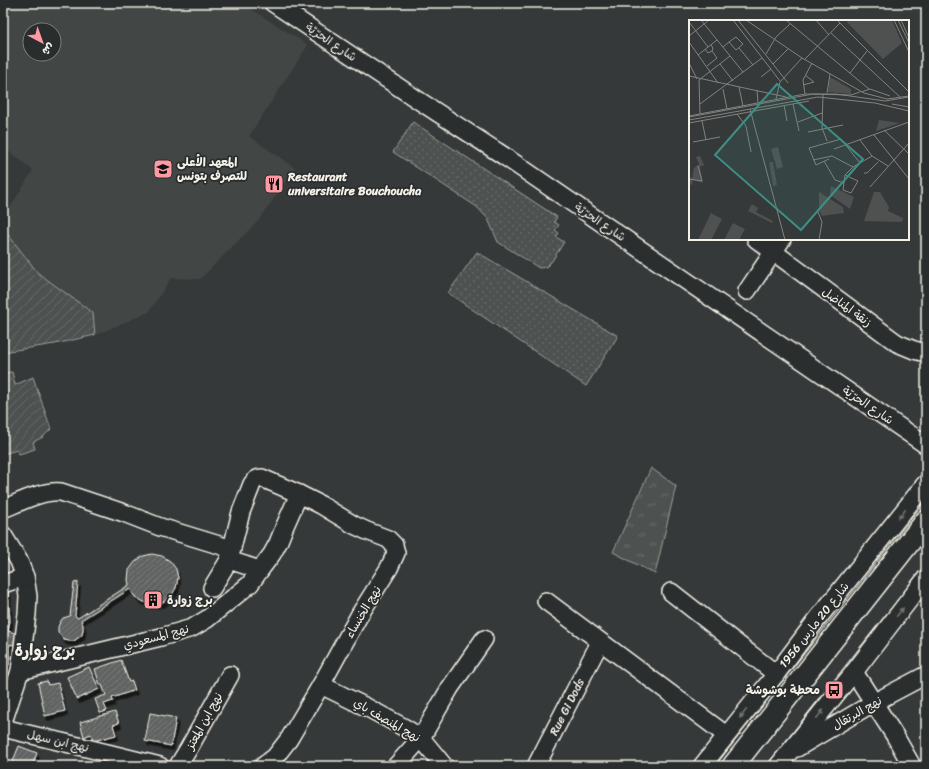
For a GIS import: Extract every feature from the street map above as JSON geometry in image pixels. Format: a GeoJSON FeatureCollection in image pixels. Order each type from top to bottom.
{"type":"FeatureCollection","features":[{"type":"Feature","properties":{"kind":"main road","name":"شارع 20 مارس 1956"},"geometry":{"type":"LineString","coordinates":[[733,766],[926,521]]}},
{"type":"Feature","properties":{"kind":"main road"},"geometry":{"type":"LineString","coordinates":[[750,766],[926,542]]}},
{"type":"Feature","properties":{"kind":"street","name":"شارع الحرّيّة"},"geometry":{"type":"LineString","coordinates":[[273,3],[411,96],[504,156],[926,445]]}},
{"type":"Feature","properties":{"kind":"street","name":"زنقة المناضل"},"geometry":{"type":"LineString","coordinates":[[760,240],[778,245],[897,343],[926,353]]}},
{"type":"Feature","properties":{"kind":"street"},"geometry":{"type":"LineString","coordinates":[[747,292],[778,245]]}},
{"type":"Feature","properties":{"kind":"street"},"geometry":{"type":"LineString","coordinates":[[212,588],[230,554],[241,512],[255,480],[262,478],[299,494]]}},
{"type":"Feature","properties":{"kind":"street","name":"شارع 20 مارس 1956"},"geometry":{"type":"LineString","coordinates":[[702,766],[926,483]]}},
{"type":"Feature","properties":{"kind":"street"},"geometry":{"type":"LineString","coordinates":[[3,509],[46,493],[56,491],[61,492],[124,513],[230,554],[260,570]]}},
{"type":"Feature","properties":{"kind":"street","name":"نهج المسعودي"},"geometry":{"type":"LineString","coordinates":[[20,671],[161,637],[192,628],[208,619],[250,584],[272,554],[299,494]]}},
{"type":"Feature","properties":{"kind":"street","name":"نهج الخنساء"},"geometry":{"type":"LineString","coordinates":[[264,766],[275,757],[289,739],[360,614],[389,568],[396,553],[394,545],[388,539],[354,525],[321,505],[299,494]]}},
{"type":"Feature","properties":{"kind":"street"},"geometry":{"type":"LineString","coordinates":[[3,535],[19,561],[25,577],[28,596],[28,614],[20,671],[3,722]]}},
{"type":"Feature","properties":{"kind":"street"},"geometry":{"type":"LineString","coordinates":[[3,584],[25,577]]}},
{"type":"Feature","properties":{"kind":"street"},"geometry":{"type":"LineString","coordinates":[[783,760],[854,672],[926,578]]}},
{"type":"Feature","properties":{"kind":"street"},"geometry":{"type":"LineString","coordinates":[[671,592],[776,674]]}},
{"type":"Feature","properties":{"kind":"street"},"geometry":{"type":"LineString","coordinates":[[546,601],[726,736]]}},
{"type":"Feature","properties":{"kind":"street"},"geometry":{"type":"LineString","coordinates":[[396,766],[421,738],[450,688],[484,639]]}},
{"type":"Feature","properties":{"kind":"street","name":"Rue Gi Dods"},"geometry":{"type":"LineString","coordinates":[[536,766],[597,648]]}},
{"type":"Feature","properties":{"kind":"street"},"geometry":{"type":"LineString","coordinates":[[854,672],[895,736],[912,766]]}},
{"type":"Feature","properties":{"kind":"street","name":"نهج ابن المعتز"},"geometry":{"type":"LineString","coordinates":[[178,766],[230,675]]}},
{"type":"Feature","properties":{"kind":"street","name":"نهج البرتقال"},"geometry":{"type":"LineString","coordinates":[[783,760],[873,703],[926,675]]}},
{"type":"Feature","properties":{"kind":"street","name":"نهج المنصف باي"},"geometry":{"type":"LineString","coordinates":[[321,685],[368,708],[421,738],[444,766]]}},
{"type":"Feature","properties":{"kind":"street","name":"نهج ابن سهل"},"geometry":{"type":"LineString","coordinates":[[3,728],[160,766]]}},
{"type":"Feature","properties":{"kind":"shaded area","name":"المعهد الأعلى للتصرف بتونس"},"geometry":{"type":"Polygon","coordinates":[[[3,3],[241,3],[308,45],[249,136],[295,168],[259,220],[200,279],[171,278],[149,312],[95,335],[93,313],[38,273],[3,228],[3,219],[33,170],[3,147],[3,3]]]}},
{"type":"Feature","properties":{"kind":"green space"},"geometry":{"type":"Polygon","coordinates":[[[413,122],[557,217],[554,222],[559,225],[555,230],[559,233],[556,237],[564,242],[552,261],[546,267],[539,268],[498,242],[488,219],[477,207],[393,152],[413,122]]]}},
{"type":"Feature","properties":{"kind":"green space"},"geometry":{"type":"Polygon","coordinates":[[[3,228],[38,273],[93,313],[95,335],[55,344],[3,352],[3,228]]]}},
{"type":"Feature","properties":{"kind":"green space"},"geometry":{"type":"Polygon","coordinates":[[[477,252],[618,336],[586,386],[448,293],[477,252]]]}},
{"type":"Feature","properties":{"kind":"green space"},"geometry":{"type":"Polygon","coordinates":[[[12,372],[15,385],[33,377],[51,429],[43,437],[33,442],[35,449],[19,454],[17,450],[3,454],[3,373],[12,372]]]}},
{"type":"Feature","properties":{"kind":"green space"},"geometry":{"type":"Polygon","coordinates":[[[651,468],[676,486],[655,574],[613,552],[651,468]]]}},
{"type":"Feature","properties":{"kind":"building","name":"برج زوارة"},"geometry":{"type":"Polygon","coordinates":[[[152,554],[162,556],[170,561],[176,569],[178,578],[176,588],[171,596],[163,602],[153,604],[144,602],[135,597],[130,589],[81,620],[83,625],[82,635],[74,641],[64,640],[58,632],[58,627],[63,618],[70,616],[74,583],[78,582],[75,616],[78,618],[129,585],[129,570],[135,562],[143,556],[152,554]]]}},
{"type":"Feature","properties":{"kind":"building"},"geometry":{"type":"Polygon","coordinates":[[[3,591],[8,591],[10,621],[8,631],[18,634],[16,644],[9,645],[9,665],[3,663],[3,591]]]}},
{"type":"Feature","properties":{"kind":"building"},"geometry":{"type":"Polygon","coordinates":[[[121,660],[129,682],[132,681],[135,690],[112,698],[113,701],[104,704],[107,711],[100,713],[95,699],[106,695],[102,685],[100,685],[95,669],[121,660]]]}},
{"type":"Feature","properties":{"kind":"building"},"geometry":{"type":"Polygon","coordinates":[[[89,667],[99,689],[77,699],[67,677],[89,667]]]}},
{"type":"Feature","properties":{"kind":"building"},"geometry":{"type":"Polygon","coordinates":[[[3,673],[12,674],[10,687],[3,686],[3,673]]]}},
{"type":"Feature","properties":{"kind":"building"},"geometry":{"type":"Polygon","coordinates":[[[47,681],[48,685],[58,683],[65,711],[45,716],[38,683],[47,681]]]}},
{"type":"Feature","properties":{"kind":"building"},"geometry":{"type":"Polygon","coordinates":[[[115,712],[119,723],[113,725],[116,735],[93,741],[91,734],[84,737],[80,722],[115,712]]]}},
{"type":"Feature","properties":{"kind":"building"},"geometry":{"type":"Polygon","coordinates":[[[150,713],[176,718],[171,746],[145,741],[150,713]]]}},
{"type":"Feature","properties":{"kind":"building"},"geometry":{"type":"Polygon","coordinates":[[[19,746],[37,753],[32,766],[11,766],[19,746]]]}},
{"type":"Feature","properties":{"kind":"tram line"},"geometry":{"type":"LineString","coordinates":[[715,766],[926,500]]}},
{"type":"Feature","properties":{"kind":"tram line"},"geometry":{"type":"LineString","coordinates":[[766,766],[926,564]]}},
{"type":"Feature","properties":{"kind":"place","name":"المعهد الأعلى للتصرف بتونس"},"geometry":{"type":"Point","coordinates":[163,169]}},
{"type":"Feature","properties":{"kind":"place","name":"Restaurant universitaire Bouchoucha"},"geometry":{"type":"Point","coordinates":[274,184]}},
{"type":"Feature","properties":{"kind":"place","name":"برج زوارة"},"geometry":{"type":"Point","coordinates":[153,600]}},
{"type":"Feature","properties":{"kind":"place","name":"محطة بوشوشة"},"geometry":{"type":"Point","coordinates":[834,690]}},
{"type":"Feature","properties":{"kind":"district","name":"برج زوارة"},"geometry":{"type":"Point","coordinates":[45,650]}}]}
